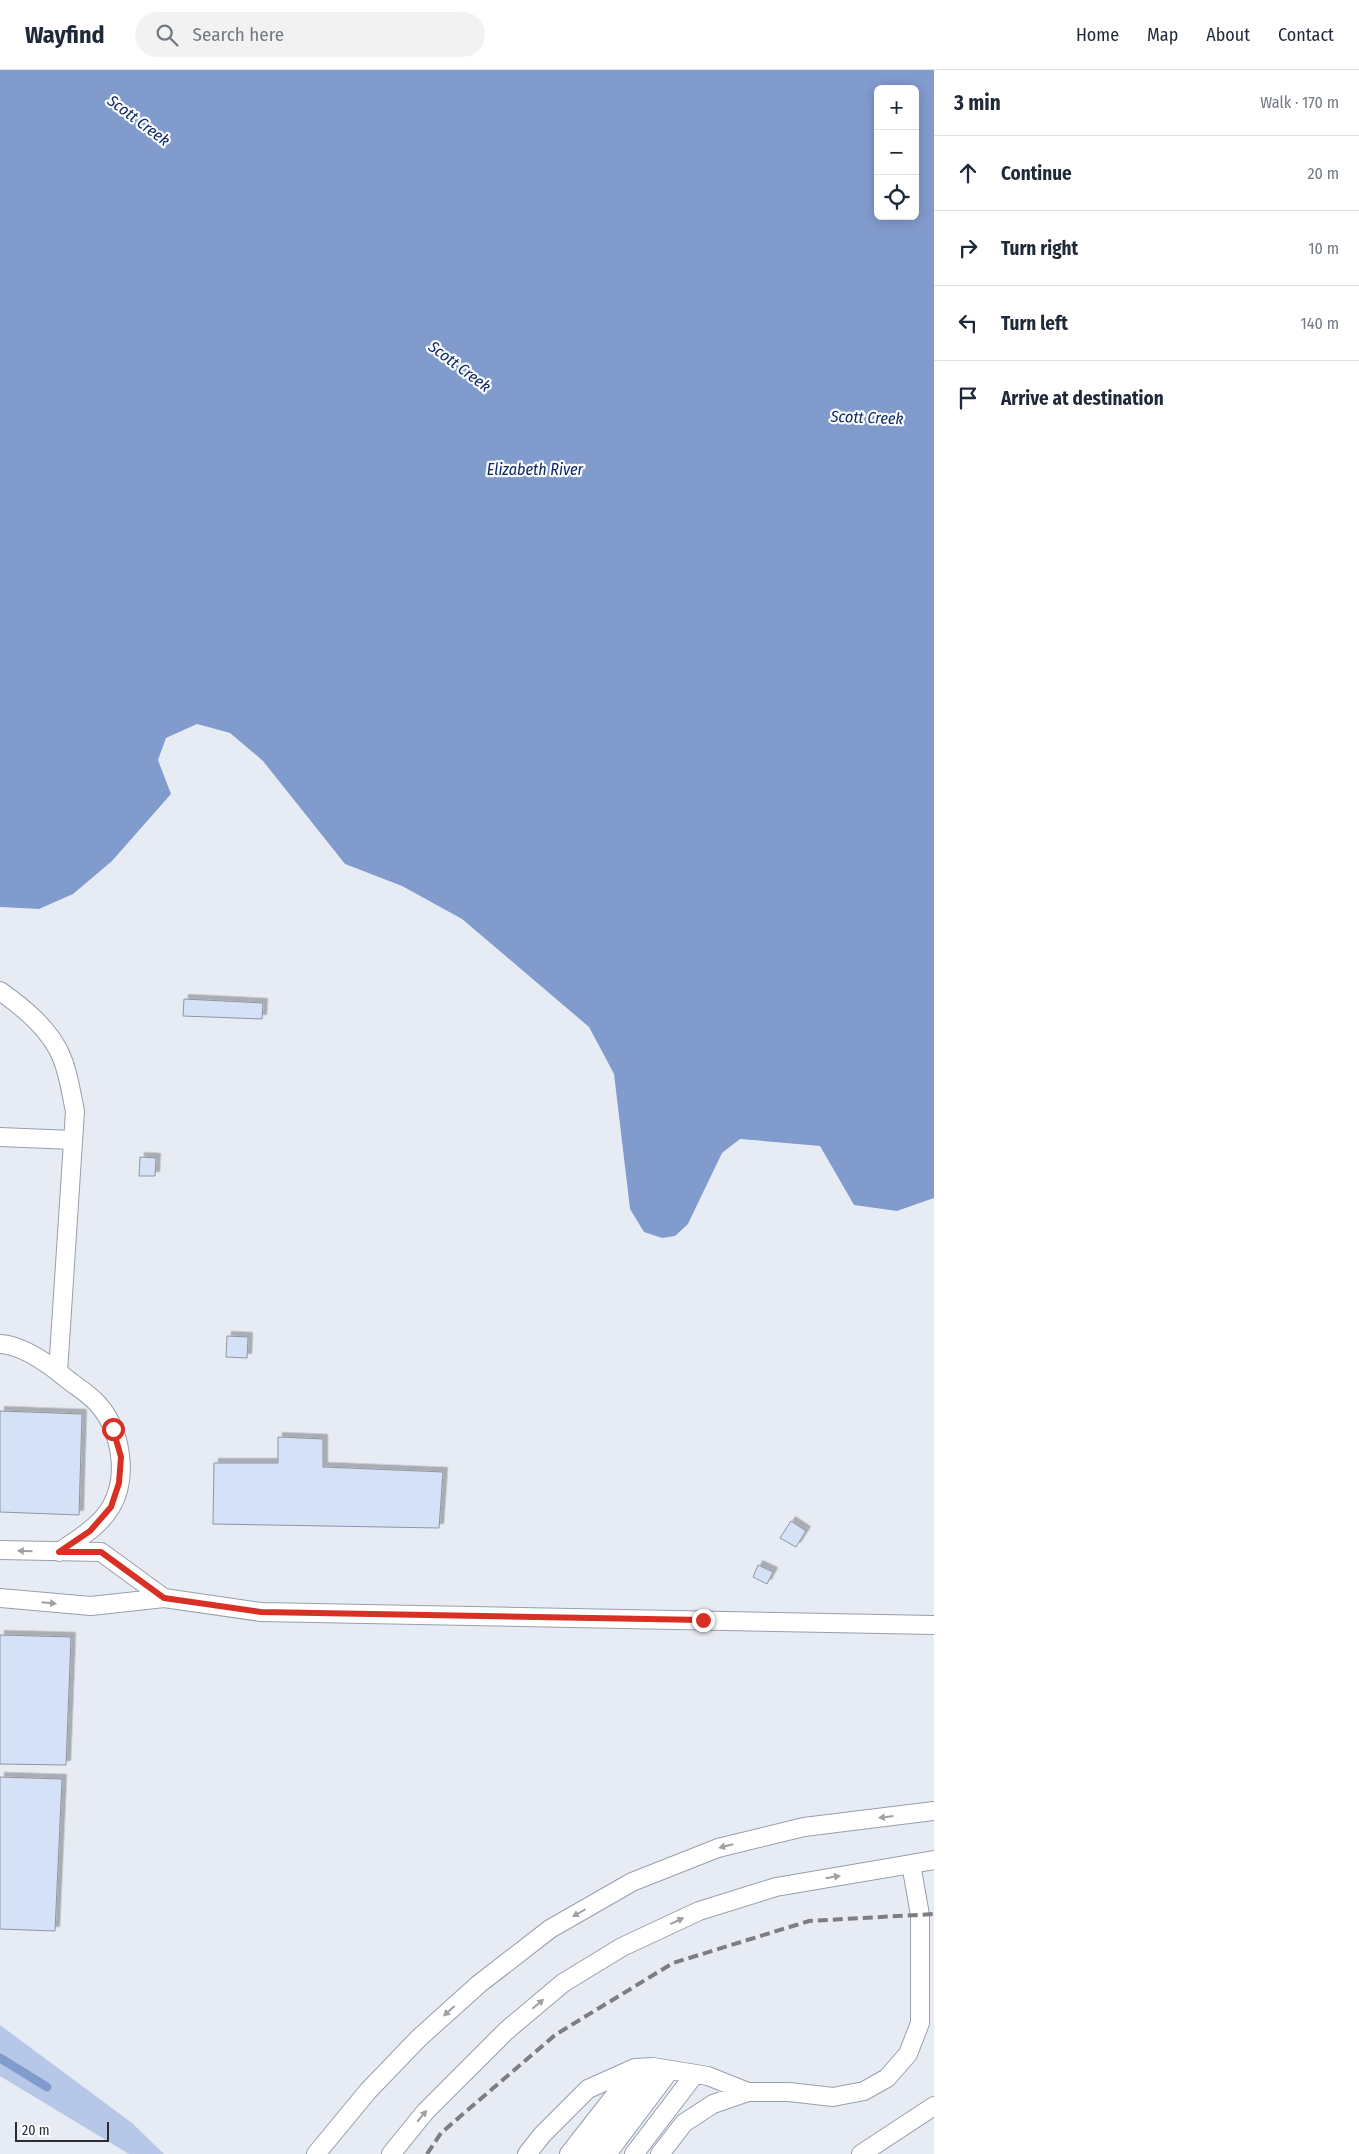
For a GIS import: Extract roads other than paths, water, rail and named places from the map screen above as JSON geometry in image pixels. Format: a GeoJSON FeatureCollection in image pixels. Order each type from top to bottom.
{"type":"FeatureCollection","features":[{"type":"Feature","properties":{"kind":"lane"},"geometry":{"type":"LineString","coordinates":[[0,991],[20,1005],[45,1030],[62,1056],[75,1110],[58,1372]]}},
{"type":"Feature","properties":{"kind":"lane"},"geometry":{"type":"LineString","coordinates":[[0,1137],[73,1140]]}},
{"type":"Feature","properties":{"kind":"lane"},"geometry":{"type":"LineString","coordinates":[[0,1344],[34,1356],[58,1372],[97,1403],[113,1429],[121,1457],[119,1483],[111,1507],[90,1531],[59,1552]]}},
{"type":"Feature","properties":{"kind":"lane"},"geometry":{"type":"LineString","coordinates":[[0,1550],[101,1552],[164,1598]]}},
{"type":"Feature","properties":{"kind":"lane"},"geometry":{"type":"LineString","coordinates":[[0,1598],[91,1606],[164,1598],[261,1612],[934,1625]]}},
{"type":"Feature","properties":{"kind":"lane"},"geometry":{"type":"LineString","coordinates":[[316,2154],[368,2091],[419,2038],[479,1984],[550,1930],[632,1882],[718,1848],[804,1827],[934,1811]]}},
{"type":"Feature","properties":{"kind":"lane"},"geometry":{"type":"LineString","coordinates":[[390,2154],[425,2112],[506,2031],[563,1983],[622,1947],[699,1911],[776,1887],[934,1860]]}},
{"type":"Feature","properties":{"kind":"lane"},"geometry":{"type":"LineString","coordinates":[[660,2154],[684,2123],[712,2104],[748,2092],[789,2092],[833,2097],[864,2091],[888,2078],[908,2054],[920,2023],[920,1915],[911,1864]]}},
{"type":"Feature","properties":{"kind":"lane"},"geometry":{"type":"LineString","coordinates":[[527,2154],[542,2135],[588,2089],[635,2068],[662,2069],[708,2076],[748,2092]]}},
{"type":"Feature","properties":{"kind":"lane"},"geometry":{"type":"LineString","coordinates":[[569,2154],[635,2068]]}},
{"type":"Feature","properties":{"kind":"lane"},"geometry":{"type":"LineString","coordinates":[[587,2154],[662,2069]]}},
{"type":"Feature","properties":{"kind":"lane"},"geometry":{"type":"LineString","coordinates":[[607,2154],[662,2069]]}},
{"type":"Feature","properties":{"kind":"lane"},"geometry":{"type":"LineString","coordinates":[[634,2154],[695,2074]]}},
{"type":"Feature","properties":{"kind":"lane"},"geometry":{"type":"LineString","coordinates":[[861,2154],[934,2106]]}},
{"type":"Feature","properties":{"kind":"water","name":"Elizabeth River"},"geometry":{"type":"Polygon","coordinates":[[[0,70],[934,70],[934,1198],[897,1211],[854,1205],[820,1146],[740,1139],[722,1153],[688,1224],[675,1236],[662,1238],[644,1232],[630,1209],[614,1074],[589,1027],[462,919],[402,886],[345,864],[263,761],[230,733],[197,724],[166,738],[158,760],[171,794],[112,861],[73,894],[39,909],[0,907],[0,70]]]}},
{"type":"Feature","properties":{"kind":"waterway"},"geometry":{"type":"LineString","coordinates":[[0,2058],[47,2087]]}},
{"type":"Feature","properties":{"kind":"railway"},"geometry":{"type":"LineString","coordinates":[[427,2154],[441,2133],[555,2035],[673,1963],[809,1921],[934,1914]]}},
{"type":"Feature","properties":{"kind":"water label","name":"Scott Creek"},"geometry":{"type":"Point","coordinates":[139,120]}},
{"type":"Feature","properties":{"kind":"water label","name":"Scott Creek"},"geometry":{"type":"Point","coordinates":[460,366]}},
{"type":"Feature","properties":{"kind":"water label","name":"Scott Creek"},"geometry":{"type":"Point","coordinates":[867,417]}}]}
